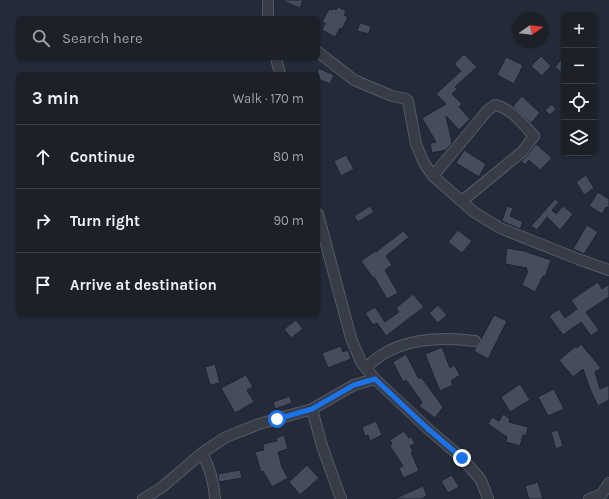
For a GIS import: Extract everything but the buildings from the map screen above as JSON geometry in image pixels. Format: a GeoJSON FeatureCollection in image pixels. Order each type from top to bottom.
{"type":"FeatureCollection","features":[{"type":"Feature","properties":{"kind":"street"},"geometry":{"type":"LineString","coordinates":[[268,0],[268,16]]}},
{"type":"Feature","properties":{"kind":"street"},"geometry":{"type":"LineString","coordinates":[[320,54],[354,80],[408,101],[416,144],[424,163],[433,176],[474,212],[500,228],[609,270]]}},
{"type":"Feature","properties":{"kind":"street"},"geometry":{"type":"LineString","coordinates":[[276,60],[280,72]]}},
{"type":"Feature","properties":{"kind":"street"},"geometry":{"type":"LineString","coordinates":[[433,176],[487,111],[495,106],[503,107],[519,119],[534,136],[532,140],[523,151],[462,201]]}},
{"type":"Feature","properties":{"kind":"street"},"geometry":{"type":"LineString","coordinates":[[320,222],[351,338],[361,362],[375,379],[427,428],[462,458],[481,480],[488,499]]}},
{"type":"Feature","properties":{"kind":"street"},"geometry":{"type":"LineString","coordinates":[[366,368],[382,355],[409,343],[436,338],[475,341]]}},
{"type":"Feature","properties":{"kind":"street"},"geometry":{"type":"LineString","coordinates":[[143,499],[161,488],[202,453],[226,437],[265,422],[312,409],[354,385],[375,379]]}},
{"type":"Feature","properties":{"kind":"street"},"geometry":{"type":"LineString","coordinates":[[312,409],[322,446],[340,499]]}},
{"type":"Feature","properties":{"kind":"street"},"geometry":{"type":"LineString","coordinates":[[202,453],[210,469],[215,499]]}},
{"type":"Feature","properties":{"kind":"street"},"geometry":{"type":"LineString","coordinates":[[589,499],[605,494],[609,482]]}},
{"type":"Feature","properties":{"kind":"route"},"geometry":{"type":"LineString","coordinates":[[277,419],[312,409],[354,385],[375,379],[427,428],[462,458]]}}]}
